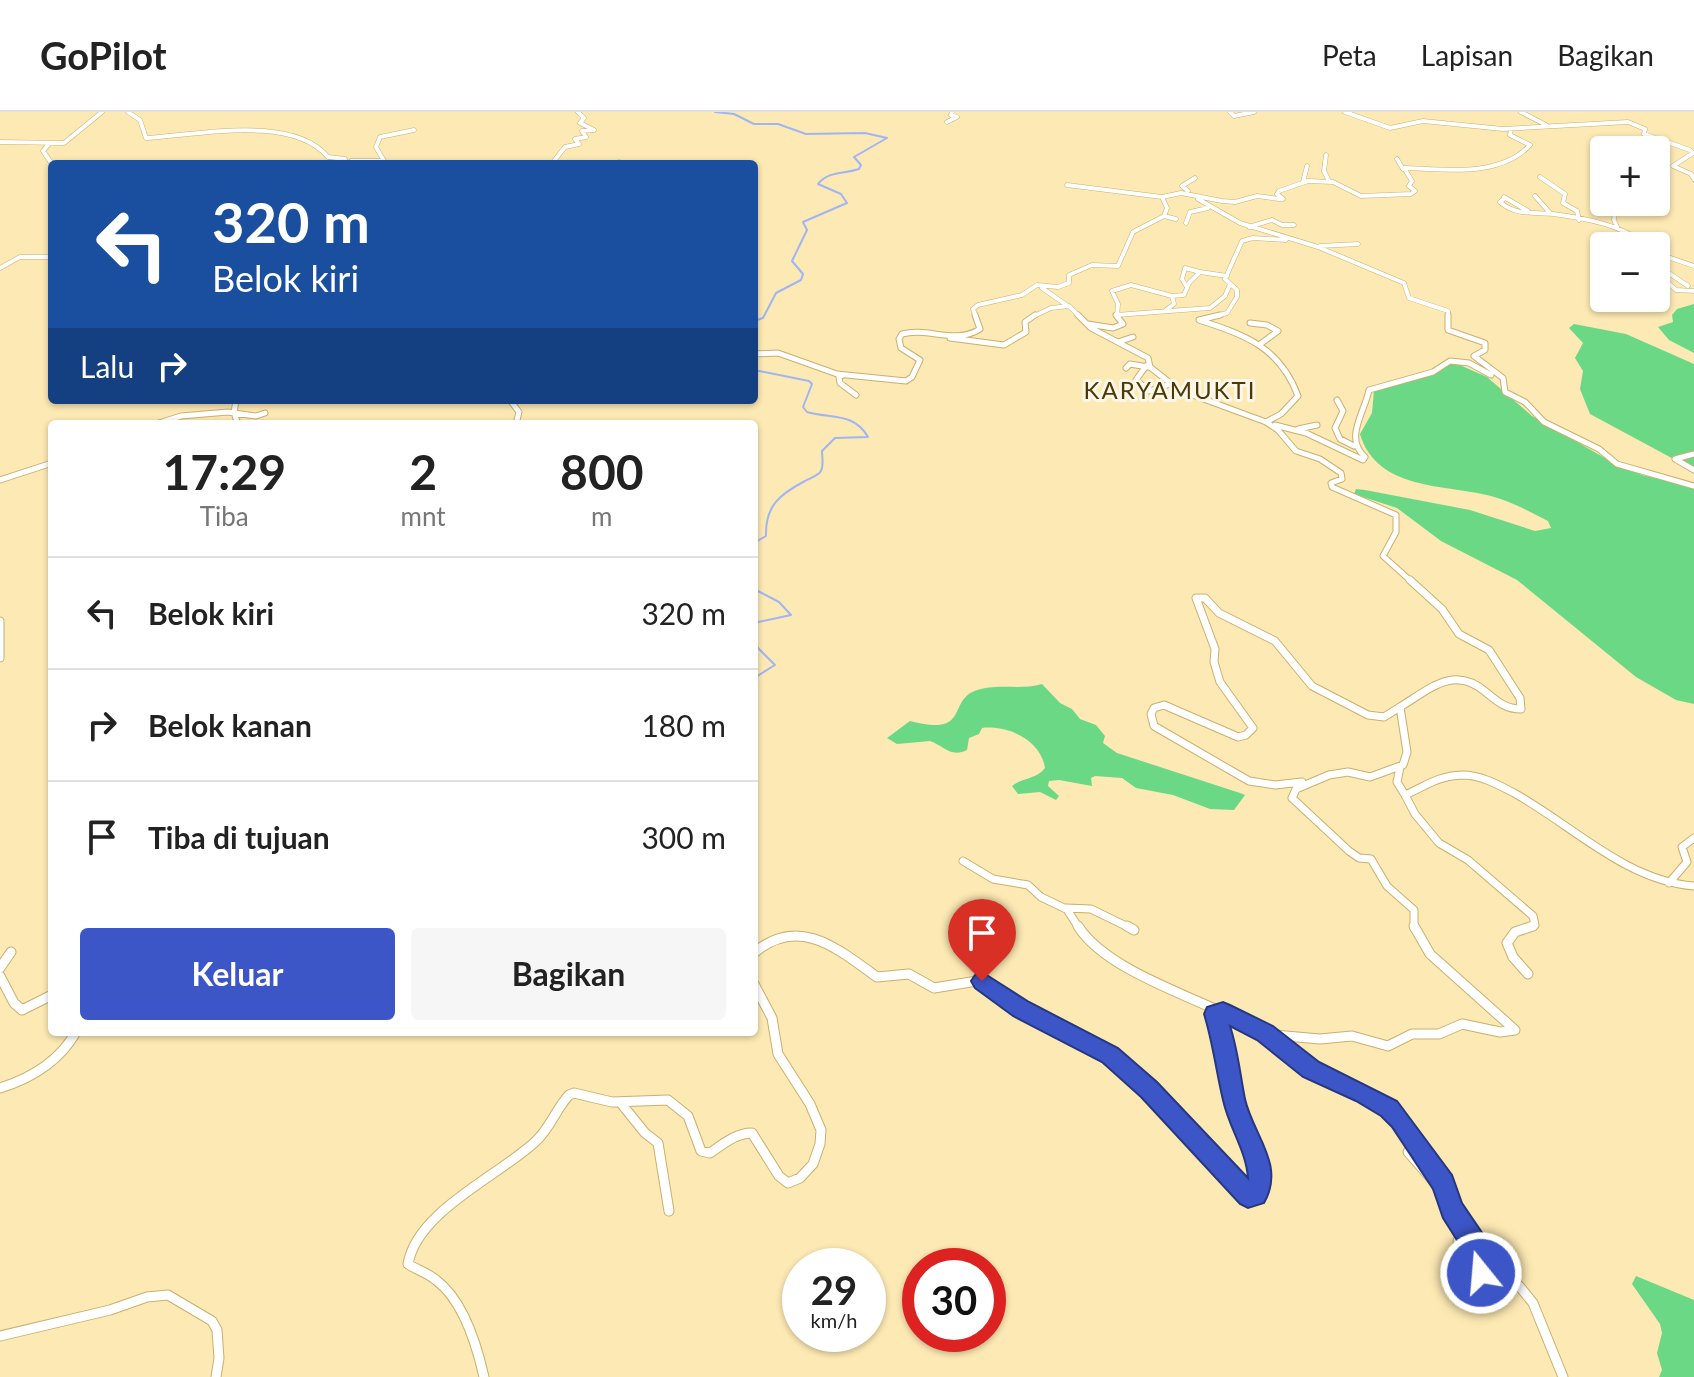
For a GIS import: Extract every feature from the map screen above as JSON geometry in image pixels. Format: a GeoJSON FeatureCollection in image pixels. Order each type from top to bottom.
{"type":"FeatureCollection","features":[{"type":"Feature","properties":{"kind":"street"},"geometry":{"type":"LineString","coordinates":[[0,142],[64,143],[102,112]]}},
{"type":"Feature","properties":{"kind":"street"},"geometry":{"type":"LineString","coordinates":[[128,112],[140,120],[146,138],[189,133],[286,135],[317,144],[328,157],[348,160]]}},
{"type":"Feature","properties":{"kind":"street"},"geometry":{"type":"LineString","coordinates":[[555,160],[564,148],[579,144],[575,139],[586,137],[582,132],[594,130],[580,123],[584,117],[578,112]]}},
{"type":"Feature","properties":{"kind":"street"},"geometry":{"type":"LineString","coordinates":[[947,122],[957,117],[951,115],[952,112]]}},
{"type":"Feature","properties":{"kind":"street"},"geometry":{"type":"LineString","coordinates":[[1230,112],[1234,116],[1254,112]]}},
{"type":"Feature","properties":{"kind":"street"},"geometry":{"type":"LineString","coordinates":[[1345,112],[1390,128],[1403,121],[1426,120],[1476,128],[1571,126],[1603,116]]}},
{"type":"Feature","properties":{"kind":"street"},"geometry":{"type":"LineString","coordinates":[[1521,112],[1548,126]]}},
{"type":"Feature","properties":{"kind":"street"},"geometry":{"type":"LineString","coordinates":[[1426,120],[1431,127]]}},
{"type":"Feature","properties":{"kind":"street"},"geometry":{"type":"LineString","coordinates":[[1594,121],[1644,127],[1646,135],[1689,148],[1693,153],[1673,166],[1691,174],[1694,179]]}},
{"type":"Feature","properties":{"kind":"street"},"geometry":{"type":"LineString","coordinates":[[1628,131],[1631,124]]}},
{"type":"Feature","properties":{"kind":"street"},"geometry":{"type":"LineString","coordinates":[[1403,169],[1442,166],[1463,171],[1503,164],[1523,155],[1530,145],[1510,135],[1511,129]]}},
{"type":"Feature","properties":{"kind":"street"},"geometry":{"type":"LineString","coordinates":[[383,160],[376,147],[380,137],[414,130]]}},
{"type":"Feature","properties":{"kind":"street"},"geometry":{"type":"LineString","coordinates":[[49,143],[43,151],[49,160]]}},
{"type":"Feature","properties":{"kind":"street"},"geometry":{"type":"LineString","coordinates":[[1326,155],[1324,175],[1331,182],[1364,197],[1415,193],[1409,186],[1412,180],[1397,159]]}},
{"type":"Feature","properties":{"kind":"street"},"geometry":{"type":"LineString","coordinates":[[340,160],[345,159]]}},
{"type":"Feature","properties":{"kind":"street"},"geometry":{"type":"LineString","coordinates":[[1303,182],[1307,166]]}},
{"type":"Feature","properties":{"kind":"street"},"geometry":{"type":"LineString","coordinates":[[1540,177],[1565,194],[1563,203],[1577,211],[1579,220]]}},
{"type":"Feature","properties":{"kind":"street"},"geometry":{"type":"LineString","coordinates":[[1195,178],[1182,186],[1208,208],[1249,227],[1349,260],[1377,276],[1403,282],[1405,293],[1415,303],[1445,309],[1450,316],[1447,329],[1485,343],[1485,350],[1474,356],[1504,381],[1505,392],[1525,402],[1540,420],[1601,450],[1615,464],[1694,486]]}},
{"type":"Feature","properties":{"kind":"street"},"geometry":{"type":"LineString","coordinates":[[1067,185],[1162,197],[1178,191],[1213,201],[1237,202],[1258,196],[1280,200],[1283,199],[1278,191],[1294,188],[1303,182],[1331,182]]}},
{"type":"Feature","properties":{"kind":"street"},"geometry":{"type":"LineString","coordinates":[[1535,196],[1550,213]]}},
{"type":"Feature","properties":{"kind":"street"},"geometry":{"type":"LineString","coordinates":[[1162,197],[1167,208],[1164,216]]}},
{"type":"Feature","properties":{"kind":"street"},"geometry":{"type":"LineString","coordinates":[[1503,197],[1500,202],[1510,211],[1550,213],[1626,232]]}},
{"type":"Feature","properties":{"kind":"street"},"geometry":{"type":"LineString","coordinates":[[1186,223],[1190,212],[1208,208]]}},
{"type":"Feature","properties":{"kind":"street"},"geometry":{"type":"LineString","coordinates":[[950,338],[979,330],[979,319],[973,309],[975,306],[993,299],[1022,295],[1037,285],[1064,286],[1069,283],[1069,275],[1092,265],[1118,266],[1119,254],[1130,242],[1133,232],[1164,216],[1176,219]]}},
{"type":"Feature","properties":{"kind":"street"},"geometry":{"type":"LineString","coordinates":[[1614,216],[1618,229]]}},
{"type":"Feature","properties":{"kind":"street"},"geometry":{"type":"LineString","coordinates":[[1249,227],[1272,220],[1282,225],[1294,225]]}},
{"type":"Feature","properties":{"kind":"street"},"geometry":{"type":"LineString","coordinates":[[1268,423],[1299,394],[1289,372],[1246,335],[1199,321],[1227,313],[1238,294],[1225,279],[1242,241],[1253,238],[1295,240]]}},
{"type":"Feature","properties":{"kind":"street"},"geometry":{"type":"LineString","coordinates":[[1313,246],[1358,244]]}},
{"type":"Feature","properties":{"kind":"street"},"geometry":{"type":"LineString","coordinates":[[0,268],[20,257],[48,257]]}},
{"type":"Feature","properties":{"kind":"street"},"geometry":{"type":"LineString","coordinates":[[1670,258],[1694,266]]}},
{"type":"Feature","properties":{"kind":"street"},"geometry":{"type":"LineString","coordinates":[[1187,287],[1182,279],[1185,268],[1227,276]]}},
{"type":"Feature","properties":{"kind":"street"},"geometry":{"type":"LineString","coordinates":[[1085,324],[1116,327],[1123,324],[1116,315],[1118,304],[1112,292],[1116,288],[1131,285],[1172,296],[1184,295],[1200,272]]}},
{"type":"Feature","properties":{"kind":"street"},"geometry":{"type":"LineString","coordinates":[[1670,274],[1688,286]]}},
{"type":"Feature","properties":{"kind":"street"},"geometry":{"type":"LineString","coordinates":[[1116,315],[1210,308],[1225,296],[1230,284]]}},
{"type":"Feature","properties":{"kind":"street"},"geometry":{"type":"LineString","coordinates":[[1037,285],[1051,291],[1085,324],[1148,358],[1148,367],[1136,380],[1149,391],[1170,384]]}},
{"type":"Feature","properties":{"kind":"street"},"geometry":{"type":"LineString","coordinates":[[1670,286],[1682,293],[1694,291]]}},
{"type":"Feature","properties":{"kind":"street"},"geometry":{"type":"LineString","coordinates":[[1166,310],[1174,304],[1172,296]]}},
{"type":"Feature","properties":{"kind":"street"},"geometry":{"type":"LineString","coordinates":[[758,354],[778,353],[843,375],[906,381],[912,377],[920,360],[901,348],[900,336],[917,330],[950,338],[1008,344],[1026,332],[1025,322],[1031,317],[1050,308],[1069,306]]}},
{"type":"Feature","properties":{"kind":"street"},"geometry":{"type":"LineString","coordinates":[[1250,323],[1278,330],[1277,334],[1259,345]]}},
{"type":"Feature","properties":{"kind":"street"},"geometry":{"type":"LineString","coordinates":[[1118,342],[1133,337]]}},
{"type":"Feature","properties":{"kind":"street"},"geometry":{"type":"LineString","coordinates":[[1354,446],[1353,434],[1367,404],[1368,391],[1372,388],[1433,372],[1446,362],[1457,360],[1504,381]]}},
{"type":"Feature","properties":{"kind":"street"},"geometry":{"type":"LineString","coordinates":[[1126,368],[1130,364],[1148,367],[1188,395],[1221,403],[1268,423],[1296,430],[1364,459],[1354,446],[1341,440],[1335,428],[1343,411],[1337,400]]}},
{"type":"Feature","properties":{"kind":"street"},"geometry":{"type":"LineString","coordinates":[[843,375],[839,377],[840,383],[856,395]]}},
{"type":"Feature","properties":{"kind":"street"},"geometry":{"type":"LineString","coordinates":[[235,404],[237,420]]}},
{"type":"Feature","properties":{"kind":"street"},"geometry":{"type":"LineString","coordinates":[[168,420],[181,416],[234,413],[256,416],[265,413]]}},
{"type":"Feature","properties":{"kind":"street"},"geometry":{"type":"LineString","coordinates":[[1268,423],[1296,451],[1320,459],[1341,473],[1342,479],[1331,483],[1332,487],[1394,514],[1397,530],[1383,556],[1442,609],[1459,634],[1489,650],[1520,698],[1517,710],[1495,702],[1462,679],[1440,685],[1378,717],[1309,684],[1275,641],[1219,613],[1205,598],[1196,598],[1215,649],[1214,662],[1220,682],[1253,728],[1246,735],[1238,737],[1164,705],[1154,708],[1151,714],[1154,726],[1258,784],[1293,784],[1348,772],[1370,777],[1400,767],[1405,762],[1407,752],[1400,707]]}},
{"type":"Feature","properties":{"kind":"street"},"geometry":{"type":"LineString","coordinates":[[1296,430],[1317,425]]}},
{"type":"Feature","properties":{"kind":"street"},"geometry":{"type":"LineString","coordinates":[[1694,454],[1675,459],[1694,470]]}},
{"type":"Feature","properties":{"kind":"street"},"geometry":{"type":"LineString","coordinates":[[0,480],[48,464]]}},
{"type":"Feature","properties":{"kind":"street"},"geometry":{"type":"LineString","coordinates":[[0,621],[0,658]]}},
{"type":"Feature","properties":{"kind":"street"},"geometry":{"type":"LineString","coordinates":[[1400,767],[1397,782],[1415,814],[1439,843],[1468,860],[1533,916],[1535,925],[1515,932],[1507,943],[1513,957],[1528,974]]}},
{"type":"Feature","properties":{"kind":"street"},"geometry":{"type":"LineString","coordinates":[[1405,795],[1424,784],[1475,776],[1518,796],[1628,866],[1669,883],[1694,886]]}},
{"type":"Feature","properties":{"kind":"street"},"geometry":{"type":"LineString","coordinates":[[1265,1033],[1320,1039],[1352,1036],[1388,1046],[1412,1034],[1439,1034],[1462,1024],[1500,1032],[1515,1030],[1430,954],[1414,929],[1414,910],[1387,886],[1371,859],[1354,855],[1292,798],[1294,790],[1316,780]]}},
{"type":"Feature","properties":{"kind":"street"},"geometry":{"type":"LineString","coordinates":[[1669,883],[1687,862],[1682,847],[1694,838]]}},
{"type":"Feature","properties":{"kind":"street"},"geometry":{"type":"LineString","coordinates":[[963,861],[995,881],[1012,886],[1028,885],[1041,897],[1074,915],[1080,930],[1109,955],[1265,1033],[1311,1069],[1344,1082],[1389,1108],[1444,1183],[1452,1209],[1480,1252],[1520,1287],[1533,1303],[1563,1377]]}},
{"type":"Feature","properties":{"kind":"street"},"geometry":{"type":"LineString","coordinates":[[1066,909],[1072,906],[1103,913],[1134,930]]}},
{"type":"Feature","properties":{"kind":"street"},"geometry":{"type":"LineString","coordinates":[[758,950],[791,935],[804,936],[848,954],[877,977],[909,974],[934,988],[977,981],[989,983],[1021,1009],[1110,1055],[1149,1090],[1244,1194],[1252,1196],[1261,1185],[1259,1161],[1231,1090],[1226,1048],[1214,1016],[1219,1011]]}},
{"type":"Feature","properties":{"kind":"street"},"geometry":{"type":"LineString","coordinates":[[0,968],[11,952]]}},
{"type":"Feature","properties":{"kind":"street"},"geometry":{"type":"LineString","coordinates":[[0,976],[14,1003],[22,1010],[48,997]]}},
{"type":"Feature","properties":{"kind":"street"},"geometry":{"type":"LineString","coordinates":[[484,1377],[475,1344],[452,1299],[430,1275],[408,1264],[406,1259],[412,1246],[452,1202],[501,1171],[537,1141],[569,1095],[574,1093],[620,1102],[654,1097],[673,1102],[692,1122],[697,1146],[705,1153],[738,1135],[752,1133],[782,1179],[788,1183],[801,1178],[814,1164],[821,1129],[817,1114],[778,1054],[770,1012],[758,991]]}},
{"type":"Feature","properties":{"kind":"street"},"geometry":{"type":"LineString","coordinates":[[0,1088],[37,1073],[73,1036]]}},
{"type":"Feature","properties":{"kind":"street"},"geometry":{"type":"LineString","coordinates":[[620,1102],[645,1133],[658,1143],[669,1211]]}},
{"type":"Feature","properties":{"kind":"street"},"geometry":{"type":"LineString","coordinates":[[1408,1152],[1435,1183],[1445,1204],[1452,1209]]}},
{"type":"Feature","properties":{"kind":"street"},"geometry":{"type":"LineString","coordinates":[[1458,1241],[1466,1249],[1474,1268],[1481,1273],[1480,1252]]}},
{"type":"Feature","properties":{"kind":"street"},"geometry":{"type":"LineString","coordinates":[[0,1336],[110,1310],[147,1297],[168,1295],[212,1321],[217,1330],[219,1358],[216,1377]]}},
{"type":"Feature","properties":{"kind":"green space"},"geometry":{"type":"Polygon","coordinates":[[[1694,304],[1694,353],[1669,340],[1658,327],[1673,322],[1672,315],[1677,309],[1694,304]]]}},
{"type":"Feature","properties":{"kind":"green space"},"geometry":{"type":"Polygon","coordinates":[[[1574,324],[1626,334],[1694,364],[1694,470],[1590,414],[1580,389],[1583,371],[1575,358],[1583,343],[1569,328],[1574,324]]]}},
{"type":"Feature","properties":{"kind":"green space"},"geometry":{"type":"Polygon","coordinates":[[[1453,362],[1487,377],[1532,416],[1603,457],[1642,475],[1694,487],[1694,704],[1676,700],[1636,677],[1517,580],[1441,541],[1397,508],[1354,494],[1356,489],[1365,490],[1470,510],[1535,531],[1551,528],[1548,521],[1498,498],[1397,476],[1381,466],[1369,453],[1360,434],[1372,413],[1374,390],[1453,362]]]}},
{"type":"Feature","properties":{"kind":"green space"},"geometry":{"type":"Polygon","coordinates":[[[1042,684],[1080,719],[1096,725],[1105,736],[1103,743],[1117,753],[1245,795],[1234,810],[1210,809],[1173,795],[1136,788],[1122,778],[1095,776],[1091,778],[1092,786],[1049,781],[1048,786],[1059,796],[1056,800],[1040,792],[1018,794],[1012,786],[1045,768],[1037,750],[1022,736],[1002,729],[982,728],[979,734],[969,738],[967,750],[956,753],[930,741],[897,744],[887,738],[910,721],[930,725],[951,720],[963,700],[981,689],[1042,684]]]}},
{"type":"Feature","properties":{"kind":"green space"},"geometry":{"type":"Polygon","coordinates":[[[1636,1276],[1694,1300],[1694,1377],[1659,1377],[1662,1370],[1657,1353],[1662,1333],[1660,1324],[1632,1284],[1636,1276]]]}},
{"type":"Feature","properties":{"kind":"waterway"},"geometry":{"type":"LineString","coordinates":[[715,112],[734,114],[754,124],[778,124],[806,134],[865,133],[887,138],[854,157],[861,165],[859,169],[831,175],[818,184],[841,194],[847,203],[803,222],[807,230],[792,261],[803,274],[801,280],[776,293],[763,318],[758,320]]}},
{"type":"Feature","properties":{"kind":"waterway"},"geometry":{"type":"LineString","coordinates":[[758,371],[809,381],[812,384],[803,407],[807,412],[849,420],[868,437],[835,438],[822,451],[820,473],[788,491],[776,502],[768,517],[766,536],[758,541]]}},
{"type":"Feature","properties":{"kind":"waterway"},"geometry":{"type":"LineString","coordinates":[[758,591],[779,602],[791,615],[758,622]]}},
{"type":"Feature","properties":{"kind":"waterway"},"geometry":{"type":"LineString","coordinates":[[758,648],[775,665],[758,676]]}},
{"type":"Feature","properties":{"kind":"district","name":"KARYAMUKTI"},"geometry":{"type":"Point","coordinates":[1170,389]}},
{"type":"Feature","properties":{"kind":"route"},"geometry":{"type":"LineString","coordinates":[[982,981],[989,983],[1021,1009],[1110,1055],[1149,1090],[1248,1196],[1258,1192],[1261,1185],[1259,1161],[1234,1102],[1226,1048],[1214,1016],[1223,1011],[1265,1033],[1311,1069],[1364,1093],[1389,1108],[1400,1120],[1444,1183],[1452,1209],[1480,1252],[1481,1273]]}}]}
